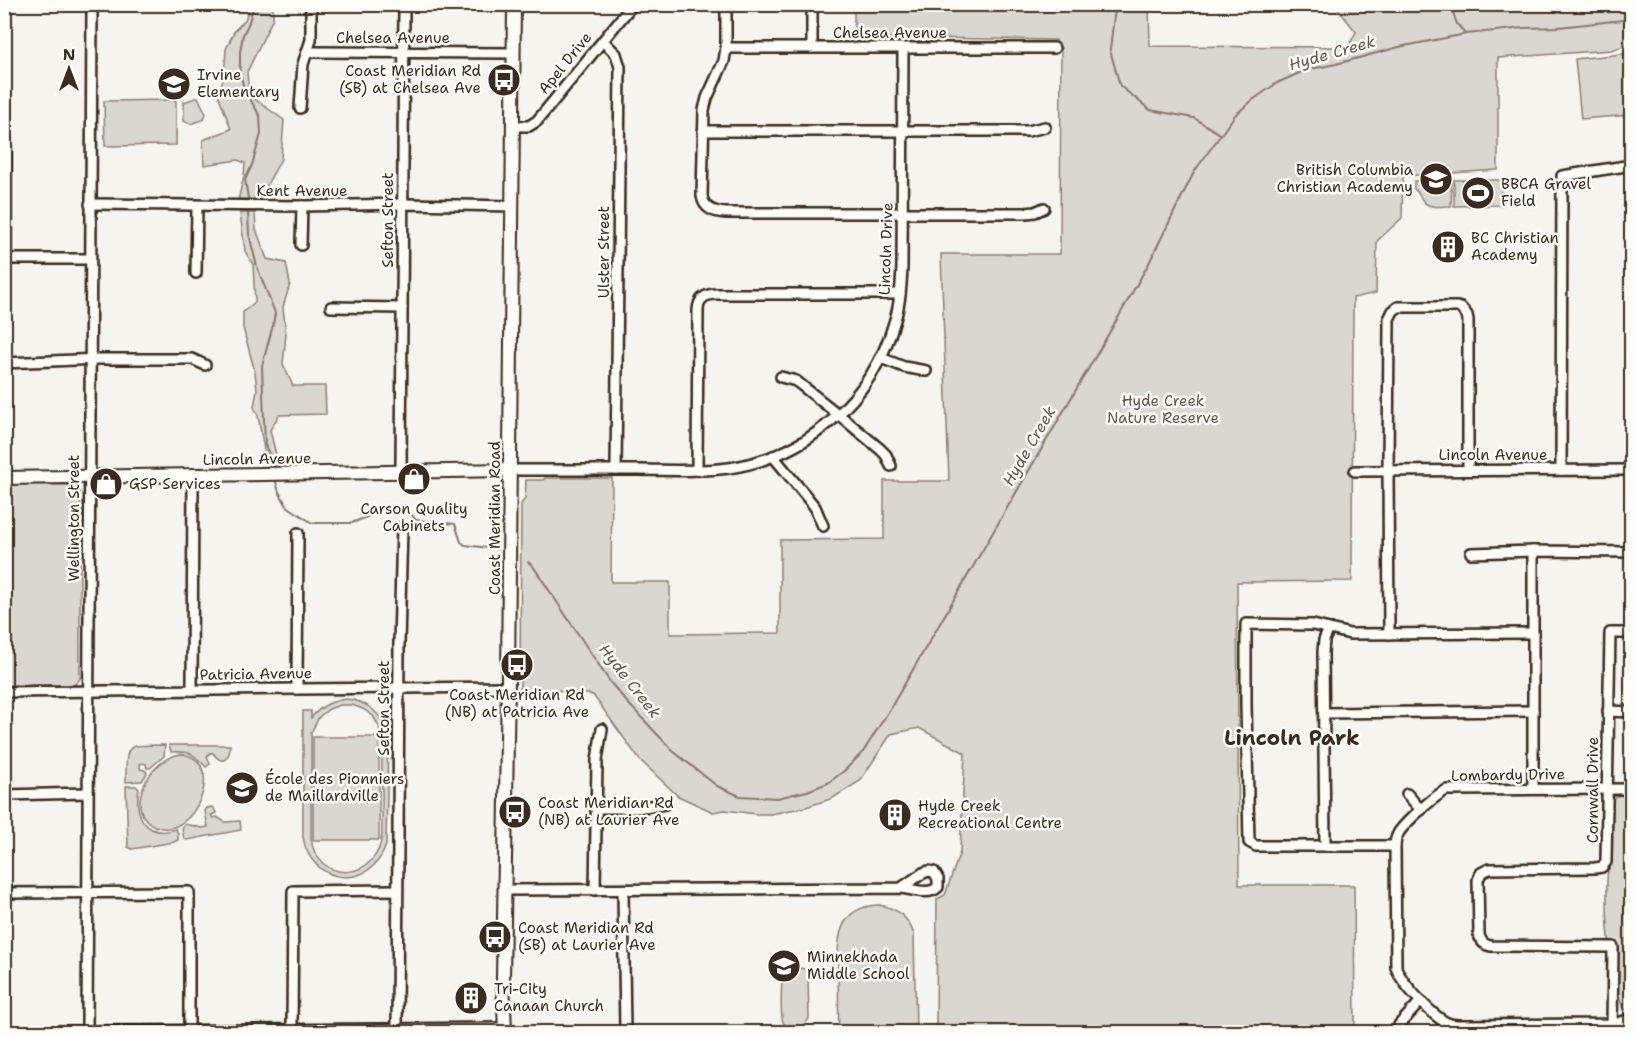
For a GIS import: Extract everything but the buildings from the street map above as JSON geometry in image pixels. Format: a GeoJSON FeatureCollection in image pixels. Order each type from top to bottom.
{"type":"FeatureCollection","features":[{"type":"Feature","properties":{"kind":"main road","name":"Coast Meridian Road"},"geometry":{"type":"LineString","coordinates":[[505,1030],[514,4]]}},
{"type":"Feature","properties":{"kind":"main road","name":"Lincoln Avenue"},"geometry":{"type":"LineString","coordinates":[[4,478],[510,470]]}},
{"type":"Feature","properties":{"kind":"street","name":"Wellington Street"},"geometry":{"type":"LineString","coordinates":[[87,1032],[92,4]]}},
{"type":"Feature","properties":{"kind":"street"},"geometry":{"type":"LineString","coordinates":[[300,108],[303,64],[311,40],[311,4]]}},
{"type":"Feature","properties":{"kind":"street","name":"Sefton Street"},"geometry":{"type":"LineString","coordinates":[[401,471],[404,4]]}},
{"type":"Feature","properties":{"kind":"street","name":"Apel Drive"},"geometry":{"type":"LineString","coordinates":[[513,126],[529,126],[537,122],[633,4]]}},
{"type":"Feature","properties":{"kind":"street"},"geometry":{"type":"LineString","coordinates":[[726,4],[726,48],[720,72],[705,104],[703,131],[702,196],[705,205],[713,211],[726,213],[1031,213],[1044,208]]}},
{"type":"Feature","properties":{"kind":"street"},"geometry":{"type":"LineString","coordinates":[[812,4],[812,48]]}},
{"type":"Feature","properties":{"kind":"street","name":"Ulster Street"},"geometry":{"type":"LineString","coordinates":[[603,41],[616,54],[620,67],[616,470]]}},
{"type":"Feature","properties":{"kind":"street","name":"Chelsea Avenue"},"geometry":{"type":"LineString","coordinates":[[726,48],[1054,48]]}},
{"type":"Feature","properties":{"kind":"street","name":"Lincoln Drive"},"geometry":{"type":"LineString","coordinates":[[510,470],[729,468],[773,456],[799,444],[839,415],[860,392],[881,358],[895,321],[900,294],[903,214],[903,49]]}},
{"type":"Feature","properties":{"kind":"street","name":"Chelsea Avenue"},"geometry":{"type":"LineString","coordinates":[[308,52],[514,53]]}},
{"type":"Feature","properties":{"kind":"street"},"geometry":{"type":"LineString","coordinates":[[703,131],[1028,131],[1045,127]]}},
{"type":"Feature","properties":{"kind":"street"},"geometry":{"type":"LineString","coordinates":[[6,149],[5,259],[90,259]]}},
{"type":"Feature","properties":{"kind":"street"},"geometry":{"type":"LineString","coordinates":[[1561,470],[1562,176],[1632,165]]}},
{"type":"Feature","properties":{"kind":"street","name":"Kent Avenue"},"geometry":{"type":"LineString","coordinates":[[90,204],[513,206]]}},
{"type":"Feature","properties":{"kind":"street"},"geometry":{"type":"LineString","coordinates":[[196,273],[197,206]]}},
{"type":"Feature","properties":{"kind":"street"},"geometry":{"type":"LineString","coordinates":[[302,206],[302,245]]}},
{"type":"Feature","properties":{"kind":"street"},"geometry":{"type":"LineString","coordinates":[[697,470],[698,310],[703,298],[709,294],[900,294]]}},
{"type":"Feature","properties":{"kind":"street"},"geometry":{"type":"LineString","coordinates":[[331,307],[402,308]]}},
{"type":"Feature","properties":{"kind":"street"},"geometry":{"type":"LineString","coordinates":[[1389,634],[1389,319],[1392,311],[1398,307],[1457,307],[1464,311],[1468,320],[1468,470]]}},
{"type":"Feature","properties":{"kind":"street"},"geometry":{"type":"LineString","coordinates":[[881,358],[904,368],[926,371]]}},
{"type":"Feature","properties":{"kind":"street"},"geometry":{"type":"LineString","coordinates":[[4,363],[192,359],[205,365]]}},
{"type":"Feature","properties":{"kind":"street"},"geometry":{"type":"LineString","coordinates":[[781,377],[796,381],[839,415],[880,449],[891,466]]}},
{"type":"Feature","properties":{"kind":"street"},"geometry":{"type":"LineString","coordinates":[[773,456],[816,507],[823,526]]}},
{"type":"Feature","properties":{"kind":"street","name":"Lincoln Avenue"},"geometry":{"type":"LineString","coordinates":[[1355,471],[1632,470]]}},
{"type":"Feature","properties":{"kind":"street"},"geometry":{"type":"LineString","coordinates":[[192,690],[193,476]]}},
{"type":"Feature","properties":{"kind":"street","name":"Sefton Street"},"geometry":{"type":"LineString","coordinates":[[397,1030],[402,527]]}},
{"type":"Feature","properties":{"kind":"street"},"geometry":{"type":"LineString","coordinates":[[297,689],[298,533]]}},
{"type":"Feature","properties":{"kind":"street"},"geometry":{"type":"LineString","coordinates":[[1533,551],[1533,789]]}},
{"type":"Feature","properties":{"kind":"street"},"geometry":{"type":"LineString","coordinates":[[1470,553],[1632,552]]}},
{"type":"Feature","properties":{"kind":"street"},"geometry":{"type":"LineString","coordinates":[[1533,633],[1350,634],[1313,625],[1246,624],[1249,842],[1256,846],[1395,846],[1396,967],[1401,979],[1444,1021],[1451,1024],[1517,1029],[1612,1028],[1632,1019]]}},
{"type":"Feature","properties":{"kind":"street"},"geometry":{"type":"LineString","coordinates":[[1325,846],[1324,646],[1329,628]]}},
{"type":"Feature","properties":{"kind":"street","name":"Cornwall Drive"},"geometry":{"type":"LineString","coordinates":[[1612,1028],[1613,947],[1491,946],[1483,942],[1479,935],[1478,880],[1483,871],[1489,869],[1595,868],[1604,865],[1607,858],[1610,633],[1632,633]]}},
{"type":"Feature","properties":{"kind":"street","name":"Patricia Avenue"},"geometry":{"type":"LineString","coordinates":[[4,692],[508,687]]}},
{"type":"Feature","properties":{"kind":"street"},"geometry":{"type":"LineString","coordinates":[[1324,713],[1533,711]]}},
{"type":"Feature","properties":{"kind":"street"},"geometry":{"type":"LineString","coordinates":[[1608,711],[1632,712]]}},
{"type":"Feature","properties":{"kind":"street"},"geometry":{"type":"LineString","coordinates":[[595,890],[597,760],[602,729]]}},
{"type":"Feature","properties":{"kind":"street","name":"Lombardy Drive"},"geometry":{"type":"LineString","coordinates":[[1395,846],[1400,831],[1439,794],[1450,790],[1632,789]]}},
{"type":"Feature","properties":{"kind":"street"},"geometry":{"type":"LineString","coordinates":[[4,795],[88,793]]}},
{"type":"Feature","properties":{"kind":"street"},"geometry":{"type":"LineString","coordinates":[[1407,794],[1421,810]]}},
{"type":"Feature","properties":{"kind":"street"},"geometry":{"type":"LineString","coordinates":[[596,808],[636,808],[665,804]]}},
{"type":"Feature","properties":{"kind":"street"},"geometry":{"type":"LineString","coordinates":[[506,890],[901,888]]}},
{"type":"Feature","properties":{"kind":"street"},"geometry":{"type":"LineString","coordinates":[[292,1031],[293,891],[397,890]]}},
{"type":"Feature","properties":{"kind":"street"},"geometry":{"type":"LineString","coordinates":[[624,890],[625,1032]]}},
{"type":"Feature","properties":{"kind":"street"},"geometry":{"type":"LineString","coordinates":[[4,893],[189,892],[189,1031]]}},
{"type":"Feature","properties":{"kind":"street"},"geometry":{"type":"LineString","coordinates":[[1399,1025],[1421,1001]]}},
{"type":"Feature","properties":{"kind":"street"},"geometry":{"type":"LineString","coordinates":[[4,1032],[505,1030]]}},
{"type":"Feature","properties":{"kind":"green space"},"geometry":{"type":"Polygon","coordinates":[[[250,5],[273,5],[273,18],[247,72],[249,95],[284,120],[281,159],[258,201],[238,200],[245,163],[238,160],[204,165],[203,140],[231,129],[218,94],[224,77],[226,49],[235,30],[245,20],[250,5]]]}},
{"type":"Feature","properties":{"kind":"green space","name":"Hyde Creek Nature Reserve"},"geometry":{"type":"Polygon","coordinates":[[[854,5],[1149,5],[1150,46],[1348,47],[1356,32],[1335,5],[1631,5],[1631,44],[1611,50],[1498,58],[1498,170],[1403,176],[1402,218],[1377,241],[1376,293],[1353,298],[1352,581],[1237,582],[1239,885],[1354,885],[1355,1032],[936,1032],[937,899],[945,895],[960,852],[965,753],[919,728],[891,734],[860,781],[833,798],[806,807],[771,814],[725,810],[713,812],[678,796],[639,759],[593,695],[556,690],[520,690],[521,504],[525,499],[526,480],[612,478],[611,582],[670,582],[670,634],[780,633],[780,540],[884,539],[884,481],[949,481],[941,254],[1060,254],[1061,48],[1056,48],[1056,40],[854,37],[854,5]]]}},
{"type":"Feature","properties":{"kind":"green space"},"geometry":{"type":"Polygon","coordinates":[[[1631,53],[1631,115],[1581,119],[1575,59],[1631,53]]]}},
{"type":"Feature","properties":{"kind":"green space"},"geometry":{"type":"Polygon","coordinates":[[[198,97],[206,114],[203,120],[190,124],[184,121],[184,102],[198,97]]]}},
{"type":"Feature","properties":{"kind":"green space"},"geometry":{"type":"Polygon","coordinates":[[[176,100],[176,145],[105,146],[104,101],[176,100]]]}},
{"type":"Feature","properties":{"kind":"green space"},"geometry":{"type":"Polygon","coordinates":[[[1452,180],[1451,206],[1436,207],[1426,204],[1414,189],[1414,181],[1452,180]]]}},
{"type":"Feature","properties":{"kind":"green space","name":"BBCA Gravel Field"},"geometry":{"type":"Polygon","coordinates":[[[1454,180],[1501,180],[1502,205],[1454,206],[1454,180]]]}},
{"type":"Feature","properties":{"kind":"green space"},"geometry":{"type":"Polygon","coordinates":[[[240,213],[255,213],[256,229],[267,259],[286,263],[290,284],[283,307],[286,334],[283,364],[293,386],[325,386],[326,414],[279,415],[270,430],[279,467],[267,467],[258,416],[254,407],[257,390],[255,372],[243,328],[243,312],[255,302],[253,265],[245,251],[240,213]]]}},
{"type":"Feature","properties":{"kind":"green space"},"geometry":{"type":"Polygon","coordinates":[[[4,485],[72,485],[80,491],[83,516],[80,518],[80,679],[74,685],[5,685],[4,485]]]}},
{"type":"Feature","properties":{"kind":"green space"},"geometry":{"type":"Polygon","coordinates":[[[346,699],[354,700],[374,710],[386,729],[388,737],[386,845],[378,860],[368,870],[355,876],[342,877],[328,873],[317,865],[308,853],[303,837],[303,711],[311,711],[311,718],[323,707],[346,699]],[[340,705],[329,709],[319,717],[311,733],[311,838],[315,853],[324,864],[335,870],[347,872],[360,869],[370,861],[378,850],[382,834],[382,742],[379,726],[373,716],[352,705],[340,705]]]}},
{"type":"Feature","properties":{"kind":"green space"},"geometry":{"type":"Polygon","coordinates":[[[313,737],[379,737],[379,840],[313,840],[313,737]]]}},
{"type":"Feature","properties":{"kind":"green space"},"geometry":{"type":"Polygon","coordinates":[[[142,745],[165,745],[164,756],[150,768],[147,768],[144,763],[140,764],[140,769],[147,773],[142,781],[126,782],[128,752],[131,748],[142,745]]]}},
{"type":"Feature","properties":{"kind":"green space"},"geometry":{"type":"Polygon","coordinates":[[[169,745],[230,745],[229,754],[223,760],[210,753],[207,757],[210,764],[206,767],[191,754],[171,752],[169,745]]]}},
{"type":"Feature","properties":{"kind":"green space"},"geometry":{"type":"Polygon","coordinates":[[[181,754],[195,759],[203,770],[204,783],[201,798],[193,812],[182,823],[169,828],[155,826],[145,819],[141,809],[140,798],[144,786],[159,765],[181,754]]]}},
{"type":"Feature","properties":{"kind":"green space"},"geometry":{"type":"Polygon","coordinates":[[[126,786],[136,786],[139,789],[140,816],[149,828],[156,831],[176,829],[178,840],[132,849],[128,847],[126,786]]]}},
{"type":"Feature","properties":{"kind":"green space"},"geometry":{"type":"Polygon","coordinates":[[[1618,795],[1631,795],[1632,1009],[1623,1010],[1613,968],[1607,912],[1607,877],[1613,798],[1618,795]]]}},
{"type":"Feature","properties":{"kind":"green space"},"geometry":{"type":"Polygon","coordinates":[[[211,807],[216,813],[211,815],[213,818],[217,817],[225,822],[240,821],[241,830],[184,839],[182,829],[185,824],[208,827],[205,811],[211,807]]]}},
{"type":"Feature","properties":{"kind":"green space"},"geometry":{"type":"Polygon","coordinates":[[[879,905],[901,914],[909,923],[914,935],[916,1032],[839,1032],[838,954],[841,930],[853,913],[864,907],[879,905]]]}},
{"type":"Feature","properties":{"kind":"green space"},"geometry":{"type":"Polygon","coordinates":[[[789,968],[803,969],[808,974],[809,1019],[803,1026],[788,1026],[782,1021],[782,976],[789,968]]]}},
{"type":"Feature","properties":{"kind":"waterway","name":"Hyde Creek"},"geometry":{"type":"LineString","coordinates":[[248,198],[245,180],[261,134],[260,116],[244,89],[240,73],[240,52],[243,35],[254,4]]}},
{"type":"Feature","properties":{"kind":"waterway"},"geometry":{"type":"LineString","coordinates":[[1118,4],[1114,16],[1110,50],[1120,86],[1150,110],[1194,118],[1220,134]]}},
{"type":"Feature","properties":{"kind":"waterway"},"geometry":{"type":"LineString","coordinates":[[1450,4],[1457,24],[1466,34]]}},
{"type":"Feature","properties":{"kind":"waterway","name":"Hyde Creek"},"geometry":{"type":"LineString","coordinates":[[528,562],[533,566],[610,682],[626,701],[673,751],[717,786],[740,796],[777,798],[828,783],[863,752],[890,709],[1119,316],[1149,263],[1194,172],[1235,115],[1277,83],[1306,70],[1399,47],[1466,34],[1632,19]]}},
{"type":"Feature","properties":{"kind":"waterway","name":"Hyde Creek"},"geometry":{"type":"LineString","coordinates":[[248,212],[249,234],[257,267],[275,313],[262,366],[265,445],[274,466]]}},
{"type":"Feature","properties":{"kind":"waterway","name":"Hyde Creek"},"geometry":{"type":"LineString","coordinates":[[276,482],[287,506],[312,523],[352,523],[381,511],[405,509],[416,520],[455,524],[461,542],[465,545],[497,549]]}},
{"type":"Feature","properties":{"kind":"place","name":"Coast Meridian Rd (SB) at Chelsea Ave"},"geometry":{"type":"Point","coordinates":[504,80]}},
{"type":"Feature","properties":{"kind":"place","name":"Irvine Elementary"},"geometry":{"type":"Point","coordinates":[174,84]}},
{"type":"Feature","properties":{"kind":"place","name":"British Columbia Christian Academy"},"geometry":{"type":"Point","coordinates":[1436,179]}},
{"type":"Feature","properties":{"kind":"place","name":"BBCA Gravel Field"},"geometry":{"type":"Point","coordinates":[1478,193]}},
{"type":"Feature","properties":{"kind":"place","name":"BC Christian Academy"},"geometry":{"type":"Point","coordinates":[1448,247]}},
{"type":"Feature","properties":{"kind":"place","name":"Carson Quality Cabinets"},"geometry":{"type":"Point","coordinates":[414,479]}},
{"type":"Feature","properties":{"kind":"place","name":"GSP Services"},"geometry":{"type":"Point","coordinates":[106,484]}},
{"type":"Feature","properties":{"kind":"place","name":"Coast Meridian Rd (NB) at Patricia Ave"},"geometry":{"type":"Point","coordinates":[517,665]}},
{"type":"Feature","properties":{"kind":"place","name":"École des Pionniers de Maillardville"},"geometry":{"type":"Point","coordinates":[242,788]}},
{"type":"Feature","properties":{"kind":"place","name":"Coast Meridian Rd (NB) at Laurier Ave"},"geometry":{"type":"Point","coordinates":[515,812]}},
{"type":"Feature","properties":{"kind":"place","name":"Hyde Creek Recreational Centre"},"geometry":{"type":"Point","coordinates":[895,815]}},
{"type":"Feature","properties":{"kind":"place","name":"Coast Meridian Rd (SB) at Laurier Ave"},"geometry":{"type":"Point","coordinates":[495,937]}},
{"type":"Feature","properties":{"kind":"place","name":"Minnekhada Middle School"},"geometry":{"type":"Point","coordinates":[784,966]}},
{"type":"Feature","properties":{"kind":"place","name":"Tri-City Canaan Church"},"geometry":{"type":"Point","coordinates":[471,998]}},
{"type":"Feature","properties":{"kind":"district","name":"Lincoln Park"},"geometry":{"type":"Point","coordinates":[1292,738]}}]}
